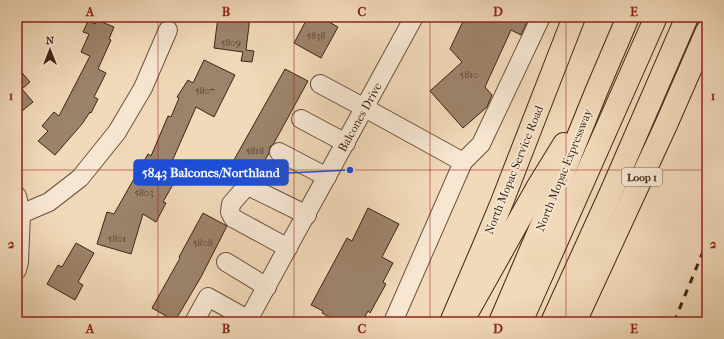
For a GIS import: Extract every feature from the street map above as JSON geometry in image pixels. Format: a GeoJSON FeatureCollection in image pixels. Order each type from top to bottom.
{"type":"FeatureCollection","features":[{"type":"Feature","properties":{"kind":"main road","name":"North Mopac Service Road"},"geometry":{"type":"LineString","coordinates":[[451,322],[502,202],[574,17]]}},
{"type":"Feature","properties":{"kind":"main road","name":"North Mopac Expressway"},"geometry":{"type":"LineString","coordinates":[[500,322],[628,17]]}},
{"type":"Feature","properties":{"kind":"main road"},"geometry":{"type":"LineString","coordinates":[[636,60],[652,17]]}},
{"type":"Feature","properties":{"kind":"main road"},"geometry":{"type":"LineString","coordinates":[[521,322],[656,17]]}},
{"type":"Feature","properties":{"kind":"main road"},"geometry":{"type":"LineString","coordinates":[[552,322],[612,190],[687,17]]}},
{"type":"Feature","properties":{"kind":"main road"},"geometry":{"type":"LineString","coordinates":[[650,103],[698,17]]}},
{"type":"Feature","properties":{"kind":"main road","name":"Loop 1"},"geometry":{"type":"LineString","coordinates":[[575,322],[666,125],[707,31]]}},
{"type":"Feature","properties":{"kind":"main road"},"geometry":{"type":"LineString","coordinates":[[462,322],[537,188],[596,92]]}},
{"type":"Feature","properties":{"kind":"street","name":"Balcones Drive"},"geometry":{"type":"LineString","coordinates":[[248,321],[414,17]]}},
{"type":"Feature","properties":{"kind":"street"},"geometry":{"type":"LineString","coordinates":[[393,322],[463,162],[481,144],[541,17]]}},
{"type":"Feature","properties":{"kind":"street"},"geometry":{"type":"LineString","coordinates":[[21,214],[49,202],[80,178],[117,132],[143,88],[168,30]]}},
{"type":"Feature","properties":{"kind":"street"},"geometry":{"type":"LineString","coordinates":[[320,84],[463,162]]}},
{"type":"Feature","properties":{"kind":"street"},"geometry":{"type":"LineString","coordinates":[[301,119],[346,143]]}},
{"type":"Feature","properties":{"kind":"street"},"geometry":{"type":"LineString","coordinates":[[279,152],[327,177]]}},
{"type":"Feature","properties":{"kind":"street"},"geometry":{"type":"LineString","coordinates":[[288,248],[233,218],[230,212],[231,204],[245,188],[252,188],[307,214]]}},
{"type":"Feature","properties":{"kind":"street"},"geometry":{"type":"LineString","coordinates":[[17,196],[21,214],[17,270]]}},
{"type":"Feature","properties":{"kind":"street"},"geometry":{"type":"LineString","coordinates":[[226,262],[267,287]]}},
{"type":"Feature","properties":{"kind":"street"},"geometry":{"type":"LineString","coordinates":[[194,322],[208,297],[248,321]]}},
{"type":"Feature","properties":{"kind":"building"},"geometry":{"type":"Polygon","coordinates":[[[218,17],[250,17],[246,50],[254,51],[252,62],[241,61],[243,52],[214,48],[218,17]]]}},
{"type":"Feature","properties":{"kind":"building"},"geometry":{"type":"Polygon","coordinates":[[[308,17],[320,17],[338,27],[321,58],[294,43],[308,17]]]}},
{"type":"Feature","properties":{"kind":"building"},"geometry":{"type":"Polygon","coordinates":[[[465,17],[529,17],[521,35],[511,30],[485,87],[492,95],[487,107],[463,128],[430,91],[462,62],[450,49],[465,17]]]}},
{"type":"Feature","properties":{"kind":"building"},"geometry":{"type":"Polygon","coordinates":[[[97,20],[114,27],[109,39],[111,40],[98,69],[106,73],[94,97],[98,99],[91,113],[90,112],[82,124],[55,155],[38,141],[48,131],[42,126],[54,112],[59,116],[90,56],[81,52],[89,34],[83,32],[88,21],[95,24],[97,20]]]}},
{"type":"Feature","properties":{"kind":"building"},"geometry":{"type":"Polygon","coordinates":[[[204,60],[235,75],[214,117],[196,107],[170,166],[180,172],[163,202],[166,203],[156,222],[143,214],[131,254],[97,244],[107,212],[114,214],[148,154],[151,156],[168,116],[171,117],[179,98],[177,97],[188,80],[193,83],[204,60]]]}},
{"type":"Feature","properties":{"kind":"building"},"geometry":{"type":"Polygon","coordinates":[[[17,67],[30,82],[22,89],[33,102],[17,115],[17,67]]]}},
{"type":"Feature","properties":{"kind":"building"},"geometry":{"type":"Polygon","coordinates":[[[285,69],[308,81],[274,143],[270,147],[269,153],[255,178],[249,178],[230,167],[285,69]]]}},
{"type":"Feature","properties":{"kind":"building"},"geometry":{"type":"Polygon","coordinates":[[[368,208],[399,224],[382,257],[393,263],[383,282],[386,284],[370,313],[368,311],[362,322],[339,322],[311,305],[347,238],[352,241],[368,208]]]}},
{"type":"Feature","properties":{"kind":"building"},"geometry":{"type":"Polygon","coordinates":[[[203,213],[227,226],[201,277],[175,321],[152,308],[203,213]]]}},
{"type":"Feature","properties":{"kind":"building"},"geometry":{"type":"Polygon","coordinates":[[[76,243],[94,253],[78,282],[83,285],[75,300],[47,284],[58,265],[62,267],[76,243]]]}},
{"type":"Feature","properties":{"kind":"railway"},"geometry":{"type":"LineString","coordinates":[[674,322],[707,242]]}},
{"type":"Feature","properties":{"kind":"place","name":"5843 Balcones/Northland"},"geometry":{"type":"Point","coordinates":[350,170]}}]}
